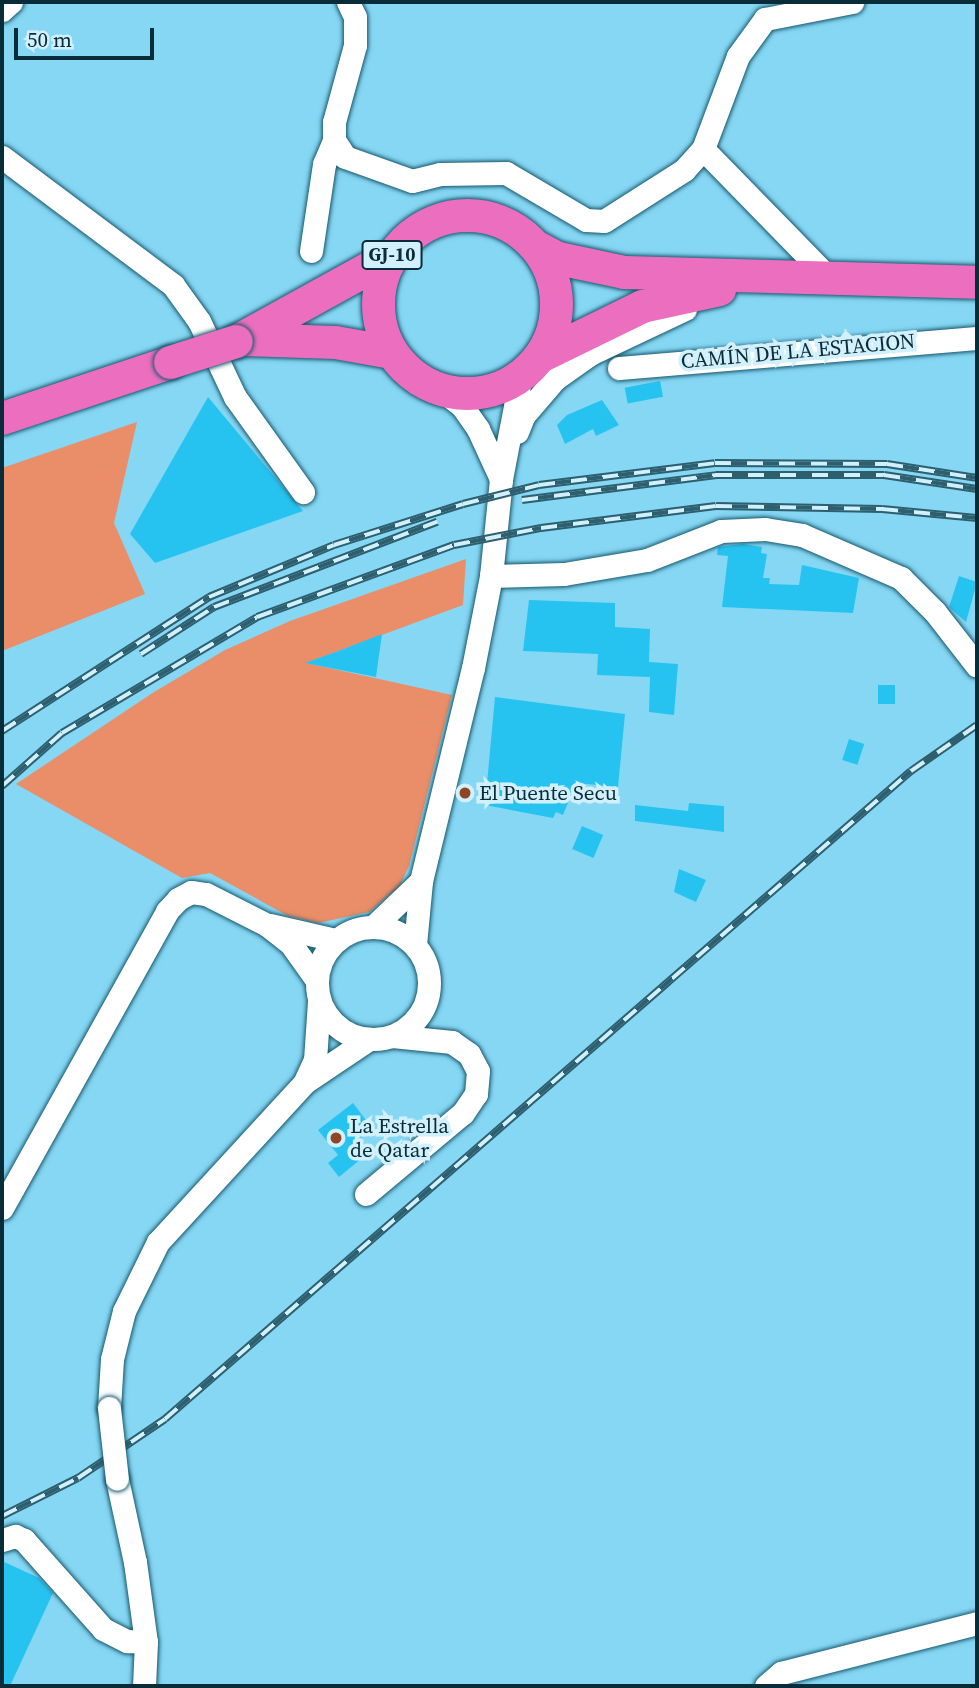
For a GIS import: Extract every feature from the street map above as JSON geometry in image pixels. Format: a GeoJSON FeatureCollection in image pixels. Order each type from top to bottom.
{"type":"FeatureCollection","features":[{"type":"Feature","properties":{"kind":"highway","name":"GJ-10"},"geometry":{"type":"LineString","coordinates":[[2,418],[239,340],[392,255],[411,233],[441,218],[473,214],[504,223],[535,246],[558,258],[624,272],[977,282]]}},
{"type":"Feature","properties":{"kind":"highway","name":"GJ-10"},"geometry":{"type":"LineString","coordinates":[[530,365],[552,334],[556,306],[552,274],[535,246]]}},
{"type":"Feature","properties":{"kind":"highway","name":"GJ-10"},"geometry":{"type":"LineString","coordinates":[[392,255],[380,287],[380,322],[391,352],[416,377],[442,390],[496,390],[530,365],[666,297],[830,279]]}},
{"type":"Feature","properties":{"kind":"highway","name":"GJ-10"},"geometry":{"type":"LineString","coordinates":[[239,340],[335,342],[391,352]]}},
{"type":"Feature","properties":{"kind":"street"},"geometry":{"type":"LineString","coordinates":[[2,10],[11,2]]}},
{"type":"Feature","properties":{"kind":"street"},"geometry":{"type":"LineString","coordinates":[[311,251],[324,164],[334,140],[334,122],[355,45],[355,17],[348,2]]}},
{"type":"Feature","properties":{"kind":"street"},"geometry":{"type":"LineString","coordinates":[[334,140],[345,157],[412,181],[440,174],[506,173],[586,220],[604,221],[684,170],[703,149],[738,56],[765,19],[852,2]]}},
{"type":"Feature","properties":{"kind":"street"},"geometry":{"type":"LineString","coordinates":[[703,149],[830,279]]}},
{"type":"Feature","properties":{"kind":"street"},"geometry":{"type":"LineString","coordinates":[[2,157],[165,277],[199,321],[235,397],[303,492]]}},
{"type":"Feature","properties":{"kind":"street"},"geometry":{"type":"LineString","coordinates":[[503,468],[524,415],[555,379],[590,354],[648,323],[741,287]]}},
{"type":"Feature","properties":{"kind":"street","name":"CAMÍN DE LA ESTACION"},"geometry":{"type":"LineString","coordinates":[[619,368],[977,338]]}},
{"type":"Feature","properties":{"kind":"street"},"geometry":{"type":"LineString","coordinates":[[415,945],[421,881],[467,695],[491,576],[503,468],[530,365]]}},
{"type":"Feature","properties":{"kind":"street"},"geometry":{"type":"LineString","coordinates":[[442,390],[462,406],[503,468]]}},
{"type":"Feature","properties":{"kind":"street"},"geometry":{"type":"LineString","coordinates":[[491,576],[564,574],[647,560],[721,531],[765,529],[802,535],[901,578],[935,612],[977,666]]}},
{"type":"Feature","properties":{"kind":"street"},"geometry":{"type":"LineString","coordinates":[[267,925],[335,940],[375,925],[421,881]]}},
{"type":"Feature","properties":{"kind":"street"},"geometry":{"type":"LineString","coordinates":[[2,1208],[172,905],[191,892],[206,894],[267,925],[291,944],[339,1027],[380,1038],[452,1042],[469,1054],[478,1071],[476,1094],[463,1113],[366,1194]]}},
{"type":"Feature","properties":{"kind":"street"},"geometry":{"type":"LineString","coordinates":[[375,925],[397,932],[415,945],[426,964],[429,986],[452,1042]]}},
{"type":"Feature","properties":{"kind":"street"},"geometry":{"type":"LineString","coordinates":[[144,1686],[146,1642],[135,1562],[117,1479],[109,1408],[117,1335],[132,1287],[151,1253],[174,1221],[304,1082],[316,1060],[318,990],[322,958],[335,940]]}},
{"type":"Feature","properties":{"kind":"street"},"geometry":{"type":"LineString","coordinates":[[304,1082],[380,1038],[410,1025],[423,1007],[429,986]]}},
{"type":"Feature","properties":{"kind":"street"},"geometry":{"type":"LineString","coordinates":[[2,1540],[15,1536],[24,1540],[103,1629],[127,1641],[146,1642]]}},
{"type":"Feature","properties":{"kind":"street"},"geometry":{"type":"LineString","coordinates":[[766,1686],[781,1673],[977,1623]]}},
{"type":"Feature","properties":{"kind":"shaded area"},"geometry":{"type":"Polygon","coordinates":[[[137,422],[114,523],[145,594],[2,651],[2,468],[137,422]]]}},
{"type":"Feature","properties":{"kind":"shaded area"},"geometry":{"type":"Polygon","coordinates":[[[466,559],[463,605],[306,663],[452,695],[409,866],[399,887],[369,912],[318,923],[288,916],[210,873],[182,878],[16,784],[154,692],[225,650],[290,621],[466,559]]]}},
{"type":"Feature","properties":{"kind":"building"},"geometry":{"type":"Polygon","coordinates":[[[660,381],[663,397],[628,404],[625,388],[660,381]]]}},
{"type":"Feature","properties":{"kind":"building"},"geometry":{"type":"Polygon","coordinates":[[[208,397],[303,511],[155,563],[130,534],[208,397]]]}},
{"type":"Feature","properties":{"kind":"building"},"geometry":{"type":"Polygon","coordinates":[[[602,400],[619,425],[596,436],[593,429],[565,444],[557,425],[567,415],[602,400]]]}},
{"type":"Feature","properties":{"kind":"building"},"geometry":{"type":"Polygon","coordinates":[[[743,544],[762,547],[761,553],[767,554],[763,578],[770,578],[769,584],[799,585],[802,565],[859,578],[853,613],[722,607],[728,556],[717,555],[718,547],[743,544]]]}},
{"type":"Feature","properties":{"kind":"building"},"geometry":{"type":"Polygon","coordinates":[[[959,576],[977,582],[966,622],[949,607],[959,576]]]}},
{"type":"Feature","properties":{"kind":"building"},"geometry":{"type":"Polygon","coordinates":[[[529,600],[615,603],[615,627],[650,629],[649,662],[678,664],[674,715],[649,712],[650,677],[597,675],[598,654],[523,651],[529,600]]]}},
{"type":"Feature","properties":{"kind":"building"},"geometry":{"type":"Polygon","coordinates":[[[382,634],[376,677],[305,663],[341,650],[382,634]]]}},
{"type":"Feature","properties":{"kind":"building"},"geometry":{"type":"Polygon","coordinates":[[[878,685],[895,685],[895,704],[878,704],[878,685]]]}},
{"type":"Feature","properties":{"kind":"building"},"geometry":{"type":"Polygon","coordinates":[[[495,697],[625,714],[618,787],[576,783],[563,815],[556,812],[553,818],[485,805],[495,697]]]}},
{"type":"Feature","properties":{"kind":"building"},"geometry":{"type":"Polygon","coordinates":[[[849,739],[864,744],[857,765],[842,760],[849,739]]]}},
{"type":"Feature","properties":{"kind":"building"},"geometry":{"type":"Polygon","coordinates":[[[689,803],[724,806],[724,832],[635,821],[635,805],[688,811],[689,803]]]}},
{"type":"Feature","properties":{"kind":"building"},"geometry":{"type":"Polygon","coordinates":[[[582,826],[603,835],[593,858],[572,849],[582,826]]]}},
{"type":"Feature","properties":{"kind":"building"},"geometry":{"type":"Polygon","coordinates":[[[679,869],[706,880],[696,902],[674,892],[679,869]]]}},
{"type":"Feature","properties":{"kind":"building"},"geometry":{"type":"Polygon","coordinates":[[[353,1103],[372,1128],[352,1145],[362,1158],[339,1177],[328,1163],[338,1155],[318,1130],[353,1103]]]}},
{"type":"Feature","properties":{"kind":"building"},"geometry":{"type":"Polygon","coordinates":[[[2,1561],[39,1578],[53,1593],[10,1686],[2,1686],[2,1561]]]}},
{"type":"Feature","properties":{"kind":"railway"},"geometry":{"type":"LineString","coordinates":[[2,731],[209,597],[334,545],[463,504],[539,485],[715,463],[887,464],[977,478]]}},
{"type":"Feature","properties":{"kind":"railway"},"geometry":{"type":"LineString","coordinates":[[522,500],[716,475],[884,475],[977,489]]}},
{"type":"Feature","properties":{"kind":"railway"},"geometry":{"type":"LineString","coordinates":[[2,786],[62,733],[257,617],[454,545],[541,528],[716,506],[882,509],[977,518]]}},
{"type":"Feature","properties":{"kind":"railway"},"geometry":{"type":"LineString","coordinates":[[141,654],[214,607],[437,522]]}},
{"type":"Feature","properties":{"kind":"railway"},"geometry":{"type":"LineString","coordinates":[[2,1516],[78,1478],[165,1419],[911,771],[977,725]]}},
{"type":"Feature","properties":{"kind":"place","name":"El Puente Secu"},"geometry":{"type":"Point","coordinates":[465,793]}},
{"type":"Feature","properties":{"kind":"place","name":"La Estrella de Qatar"},"geometry":{"type":"Point","coordinates":[336,1138]}}]}
